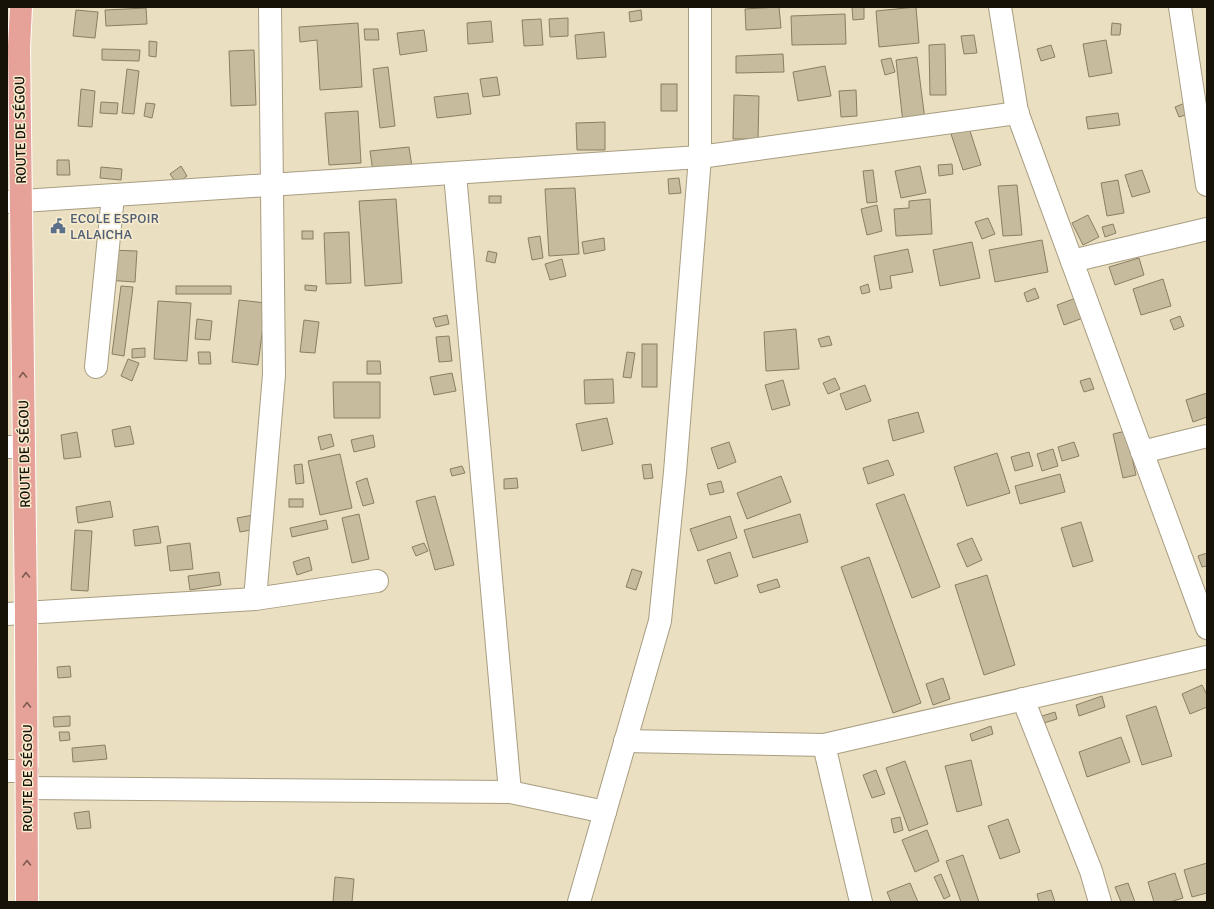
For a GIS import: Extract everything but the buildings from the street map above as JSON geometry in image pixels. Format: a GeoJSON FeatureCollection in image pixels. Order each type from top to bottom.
{"type":"FeatureCollection","features":[{"type":"Feature","properties":{"kind":"highway","name":"ROUTE DE SÉGOU"},"geometry":{"type":"LineString","coordinates":[[21,7],[14,202],[17,614],[20,777],[27,902]]}},
{"type":"Feature","properties":{"kind":"street"},"geometry":{"type":"LineString","coordinates":[[255,599],[274,375],[270,7]]}},
{"type":"Feature","properties":{"kind":"street"},"geometry":{"type":"LineString","coordinates":[[579,902],[660,620],[675,472],[700,157],[700,7]]}},
{"type":"Feature","properties":{"kind":"street"},"geometry":{"type":"LineString","coordinates":[[1000,7],[1018,112],[1207,628]]}},
{"type":"Feature","properties":{"kind":"street"},"geometry":{"type":"LineString","coordinates":[[1180,7],[1207,184]]}},
{"type":"Feature","properties":{"kind":"street"},"geometry":{"type":"LineString","coordinates":[[14,202],[700,157],[1018,112]]}},
{"type":"Feature","properties":{"kind":"street"},"geometry":{"type":"LineString","coordinates":[[455,174],[510,792]]}},
{"type":"Feature","properties":{"kind":"street"},"geometry":{"type":"LineString","coordinates":[[96,367],[113,196]]}},
{"type":"Feature","properties":{"kind":"street"},"geometry":{"type":"LineString","coordinates":[[1072,261],[1207,228]]}},
{"type":"Feature","properties":{"kind":"street"},"geometry":{"type":"LineString","coordinates":[[1142,452],[1207,436]]}},
{"type":"Feature","properties":{"kind":"street"},"geometry":{"type":"LineString","coordinates":[[17,614],[255,599],[377,581]]}},
{"type":"Feature","properties":{"kind":"street"},"geometry":{"type":"LineString","coordinates":[[625,741],[824,744],[1207,657]]}},
{"type":"Feature","properties":{"kind":"street"},"geometry":{"type":"LineString","coordinates":[[1023,699],[1091,870],[1100,902]]}},
{"type":"Feature","properties":{"kind":"street"},"geometry":{"type":"LineString","coordinates":[[824,744],[861,902]]}},
{"type":"Feature","properties":{"kind":"street"},"geometry":{"type":"LineString","coordinates":[[20,777],[510,792],[604,812]]}},
{"type":"Feature","properties":{"kind":"place","name":"ECOLE ESPOIR LALAICHA"},"geometry":{"type":"Point","coordinates":[58,226]}}]}
